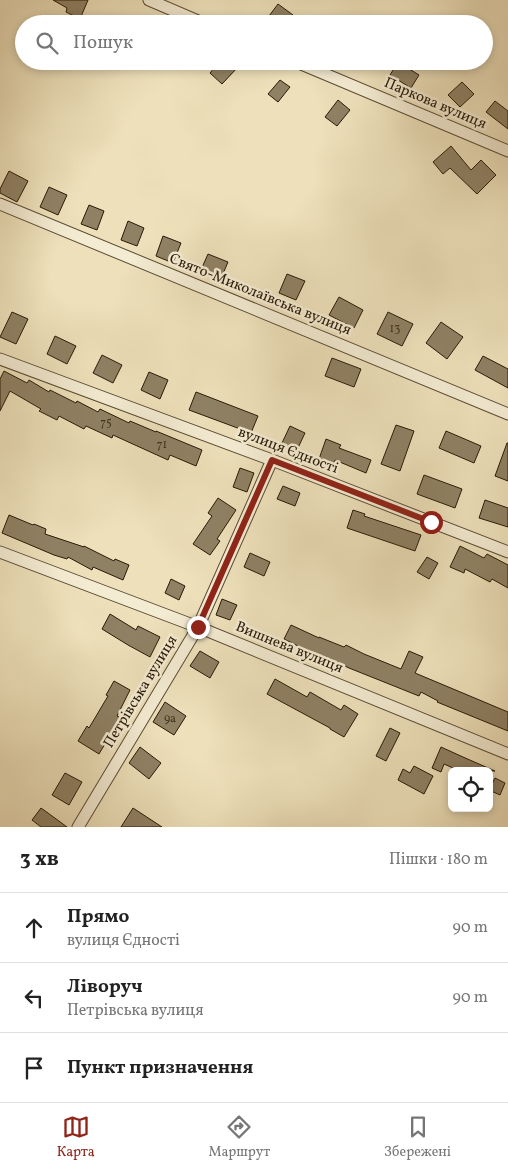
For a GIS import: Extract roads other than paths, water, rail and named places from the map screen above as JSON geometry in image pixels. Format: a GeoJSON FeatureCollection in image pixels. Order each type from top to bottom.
{"type":"FeatureCollection","features":[{"type":"Feature","properties":{"kind":"street"},"geometry":{"type":"LineString","coordinates":[[149,0],[184,15]]}},
{"type":"Feature","properties":{"kind":"street","name":"Паркова вулиця"},"geometry":{"type":"LineString","coordinates":[[315,70],[508,151]]}},
{"type":"Feature","properties":{"kind":"street","name":"Свято-Миколаївська вулиця"},"geometry":{"type":"LineString","coordinates":[[0,204],[508,414]]}},
{"type":"Feature","properties":{"kind":"street","name":"вулиця Єдності"},"geometry":{"type":"LineString","coordinates":[[0,359],[272,460],[508,552]]}},
{"type":"Feature","properties":{"kind":"street","name":"Петрівська вулиця"},"geometry":{"type":"LineString","coordinates":[[81,826],[198,627],[272,460]]}},
{"type":"Feature","properties":{"kind":"street","name":"Вишнева вулиця"},"geometry":{"type":"LineString","coordinates":[[0,552],[198,627],[508,754]]}}]}
